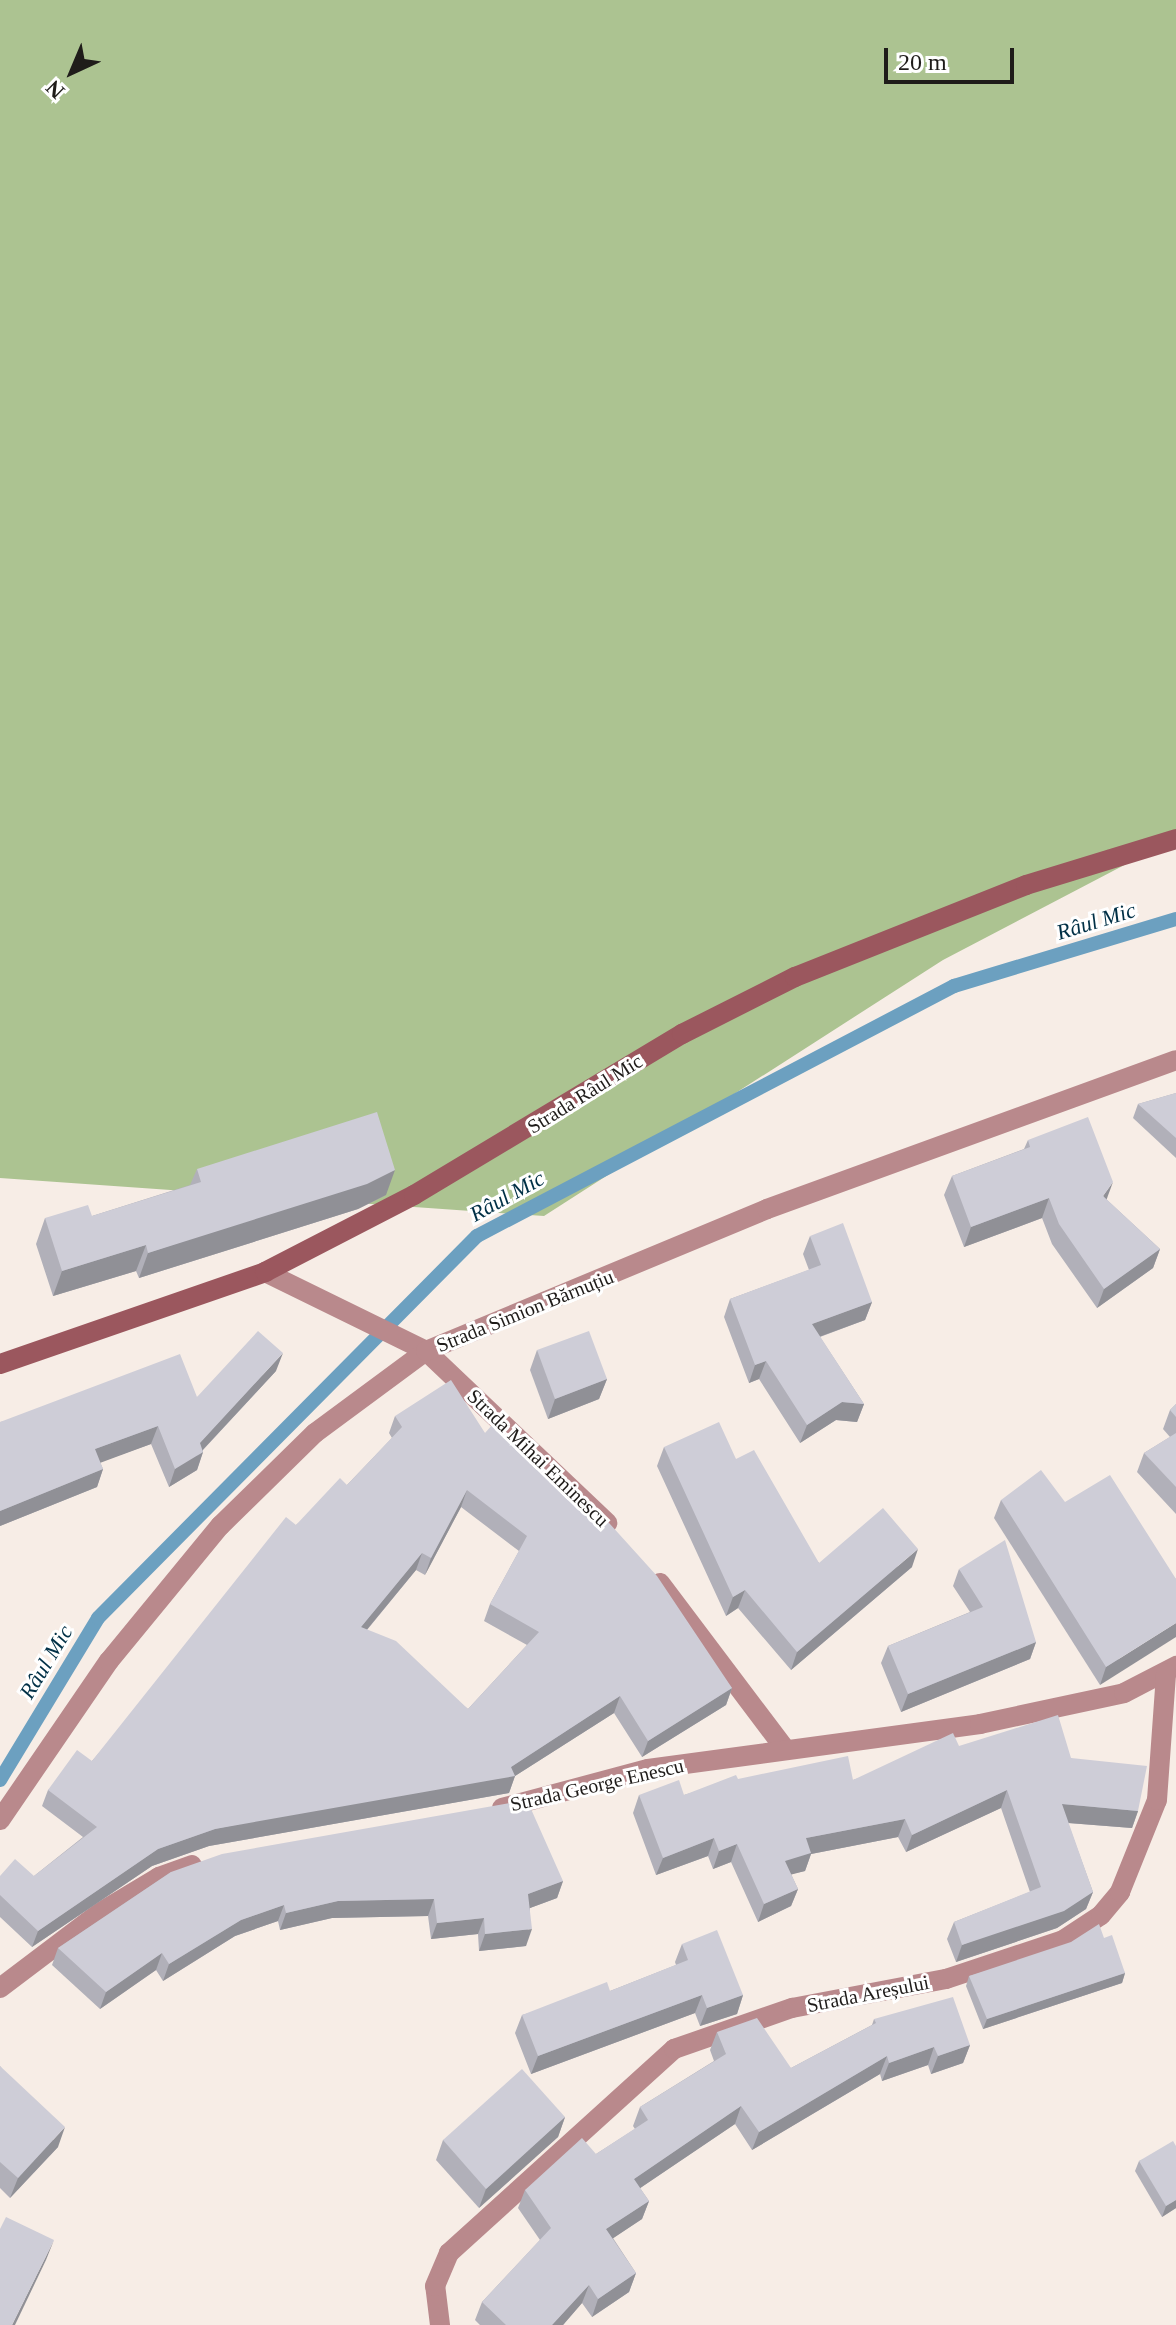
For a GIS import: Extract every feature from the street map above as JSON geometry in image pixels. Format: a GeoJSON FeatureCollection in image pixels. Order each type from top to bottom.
{"type":"FeatureCollection","features":[{"type":"Feature","properties":{"kind":"street","name":"Strada Râul Mic"},"geometry":{"type":"LineString","coordinates":[[0,1364],[265,1272],[414,1195],[682,1034],[795,977],[1026,885],[1176,839]]}},
{"type":"Feature","properties":{"kind":"street","name":"Strada Simion Bărnuțiu"},"geometry":{"type":"LineString","coordinates":[[0,1820],[109,1661],[220,1526],[315,1433],[426,1351],[570,1296],[767,1209],[1176,1060]]}},
{"type":"Feature","properties":{"kind":"street","name":"Strada Mihai Eminescu"},"geometry":{"type":"LineString","coordinates":[[265,1272],[426,1351],[583,1498],[622,1541]]}},
{"type":"Feature","properties":{"kind":"street"},"geometry":{"type":"LineString","coordinates":[[642,1562],[785,1749]]}},
{"type":"Feature","properties":{"kind":"street","name":"Strada George Enescu"},"geometry":{"type":"LineString","coordinates":[[488,1810],[648,1769],[980,1724],[1124,1693],[1171,1669]]}},
{"type":"Feature","properties":{"kind":"street","name":"Strada Areșului"},"geometry":{"type":"LineString","coordinates":[[440,2325],[435,2286],[449,2253],[674,2049],[792,2008],[946,1979],[1086,1928],[1120,1892],[1157,1800],[1171,1669]]}},
{"type":"Feature","properties":{"kind":"street"},"geometry":{"type":"LineString","coordinates":[[0,1988],[99,1913],[159,1877],[213,1858]]}},
{"type":"Feature","properties":{"kind":"green space"},"geometry":{"type":"Polygon","coordinates":[[[0,0],[1176,0],[1176,838],[943,960],[544,1216],[0,1178],[0,0]]]}},
{"type":"Feature","properties":{"kind":"building"},"geometry":{"type":"Polygon","coordinates":[[[1176,1093],[1176,1138],[1138,1104],[1176,1093]]]}},
{"type":"Feature","properties":{"kind":"building"},"geometry":{"type":"Polygon","coordinates":[[[377,1112],[395,1170],[367,1184],[148,1253],[146,1245],[62,1271],[45,1218],[88,1205],[92,1216],[201,1182],[197,1169],[377,1112]]]}},
{"type":"Feature","properties":{"kind":"building"},"geometry":{"type":"Polygon","coordinates":[[[1088,1117],[1113,1182],[1103,1196],[1160,1249],[1104,1289],[1059,1224],[1049,1198],[971,1227],[952,1176],[1030,1147],[1028,1140],[1088,1117]]]}},
{"type":"Feature","properties":{"kind":"building"},"geometry":{"type":"Polygon","coordinates":[[[843,1223],[872,1302],[812,1324],[864,1404],[842,1402],[807,1425],[766,1361],[755,1365],[730,1299],[821,1265],[810,1236],[843,1223]]]}},
{"type":"Feature","properties":{"kind":"building"},"geometry":{"type":"Polygon","coordinates":[[[258,1331],[283,1353],[200,1443],[203,1452],[175,1469],[158,1426],[95,1449],[103,1469],[0,1511],[0,1422],[180,1354],[197,1397],[258,1331]]]}},
{"type":"Feature","properties":{"kind":"building"},"geometry":{"type":"Polygon","coordinates":[[[589,1331],[607,1379],[555,1399],[537,1350],[589,1331]]]}},
{"type":"Feature","properties":{"kind":"building"},"geometry":{"type":"Polygon","coordinates":[[[451,1380],[485,1433],[493,1424],[594,1512],[591,1503],[657,1576],[732,1688],[648,1741],[620,1696],[511,1767],[515,1776],[215,1829],[158,1849],[38,1931],[0,1895],[0,1876],[15,1859],[34,1876],[97,1827],[48,1790],[77,1750],[92,1761],[286,1517],[296,1525],[340,1478],[347,1485],[402,1427],[395,1416],[451,1380]],[[467,1490],[431,1558],[422,1553],[361,1627],[396,1641],[468,1709],[539,1632],[490,1604],[527,1536],[467,1490]]]}},
{"type":"Feature","properties":{"kind":"building"},"geometry":{"type":"Polygon","coordinates":[[[719,1422],[736,1459],[754,1450],[819,1563],[883,1508],[918,1549],[797,1652],[745,1590],[733,1597],[664,1447],[719,1422]]]}},
{"type":"Feature","properties":{"kind":"building"},"geometry":{"type":"Polygon","coordinates":[[[1176,1433],[1176,1487],[1144,1453],[1176,1433]]]}},
{"type":"Feature","properties":{"kind":"building"},"geometry":{"type":"Polygon","coordinates":[[[1041,1470],[1065,1502],[1110,1475],[1176,1579],[1176,1623],[1106,1667],[1001,1500],[1041,1470]]]}},
{"type":"Feature","properties":{"kind":"building"},"geometry":{"type":"Polygon","coordinates":[[[1005,1540],[1036,1642],[908,1694],[888,1646],[983,1607],[959,1569],[1005,1540]]]}},
{"type":"Feature","properties":{"kind":"building"},"geometry":{"type":"Polygon","coordinates":[[[1058,1715],[1071,1758],[1147,1766],[1138,1811],[1062,1804],[1093,1892],[1064,1911],[962,1945],[954,1922],[1041,1887],[1007,1790],[912,1835],[905,1819],[806,1838],[811,1853],[785,1861],[798,1889],[764,1904],[737,1844],[719,1851],[714,1838],[663,1858],[639,1795],[679,1780],[684,1795],[736,1775],[738,1779],[848,1756],[853,1780],[953,1733],[959,1746],[1058,1715]]]}},
{"type":"Feature","properties":{"kind":"building"},"geometry":{"type":"Polygon","coordinates":[[[527,1800],[563,1881],[528,1894],[532,1929],[485,1934],[484,1918],[437,1923],[434,1899],[338,1901],[286,1913],[284,1905],[241,1920],[169,1964],[162,1953],[106,1992],[58,1948],[171,1872],[222,1854],[527,1800]]]}},
{"type":"Feature","properties":{"kind":"building"},"geometry":{"type":"Polygon","coordinates":[[[1099,1924],[1104,1938],[1112,1935],[1125,1973],[987,2019],[969,1976],[1071,1942],[1099,1924]]]}},
{"type":"Feature","properties":{"kind":"building"},"geometry":{"type":"Polygon","coordinates":[[[717,1930],[743,1995],[707,2008],[702,1995],[538,2056],[522,2015],[607,1982],[610,1991],[688,1960],[682,1944],[717,1930]]]}},
{"type":"Feature","properties":{"kind":"building"},"geometry":{"type":"Polygon","coordinates":[[[953,1997],[970,2045],[938,2056],[934,2047],[889,2063],[887,2056],[759,2132],[741,2106],[634,2179],[649,2201],[606,2229],[636,2273],[598,2299],[589,2285],[552,2325],[506,2325],[482,2302],[551,2228],[525,2190],[582,2138],[596,2154],[648,2120],[640,2107],[726,2054],[717,2032],[757,2018],[791,2068],[876,2023],[874,2019],[953,1997]]]}},
{"type":"Feature","properties":{"kind":"building"},"geometry":{"type":"Polygon","coordinates":[[[0,2066],[65,2127],[18,2178],[0,2162],[0,2066]]]}},
{"type":"Feature","properties":{"kind":"building"},"geometry":{"type":"Polygon","coordinates":[[[522,2069],[565,2117],[486,2189],[443,2140],[522,2069]]]}},
{"type":"Feature","properties":{"kind":"building"},"geometry":{"type":"Polygon","coordinates":[[[1173,2141],[1176,2146],[1176,2200],[1166,2206],[1139,2161],[1173,2141]]]}},
{"type":"Feature","properties":{"kind":"building"},"geometry":{"type":"Polygon","coordinates":[[[6,2217],[54,2240],[12,2325],[0,2325],[0,2229],[6,2217]]]}},
{"type":"Feature","properties":{"kind":"waterway","name":"Râul Mic"},"geometry":{"type":"LineString","coordinates":[[0,1780],[98,1618],[477,1236],[954,986],[1176,919]]}}]}
